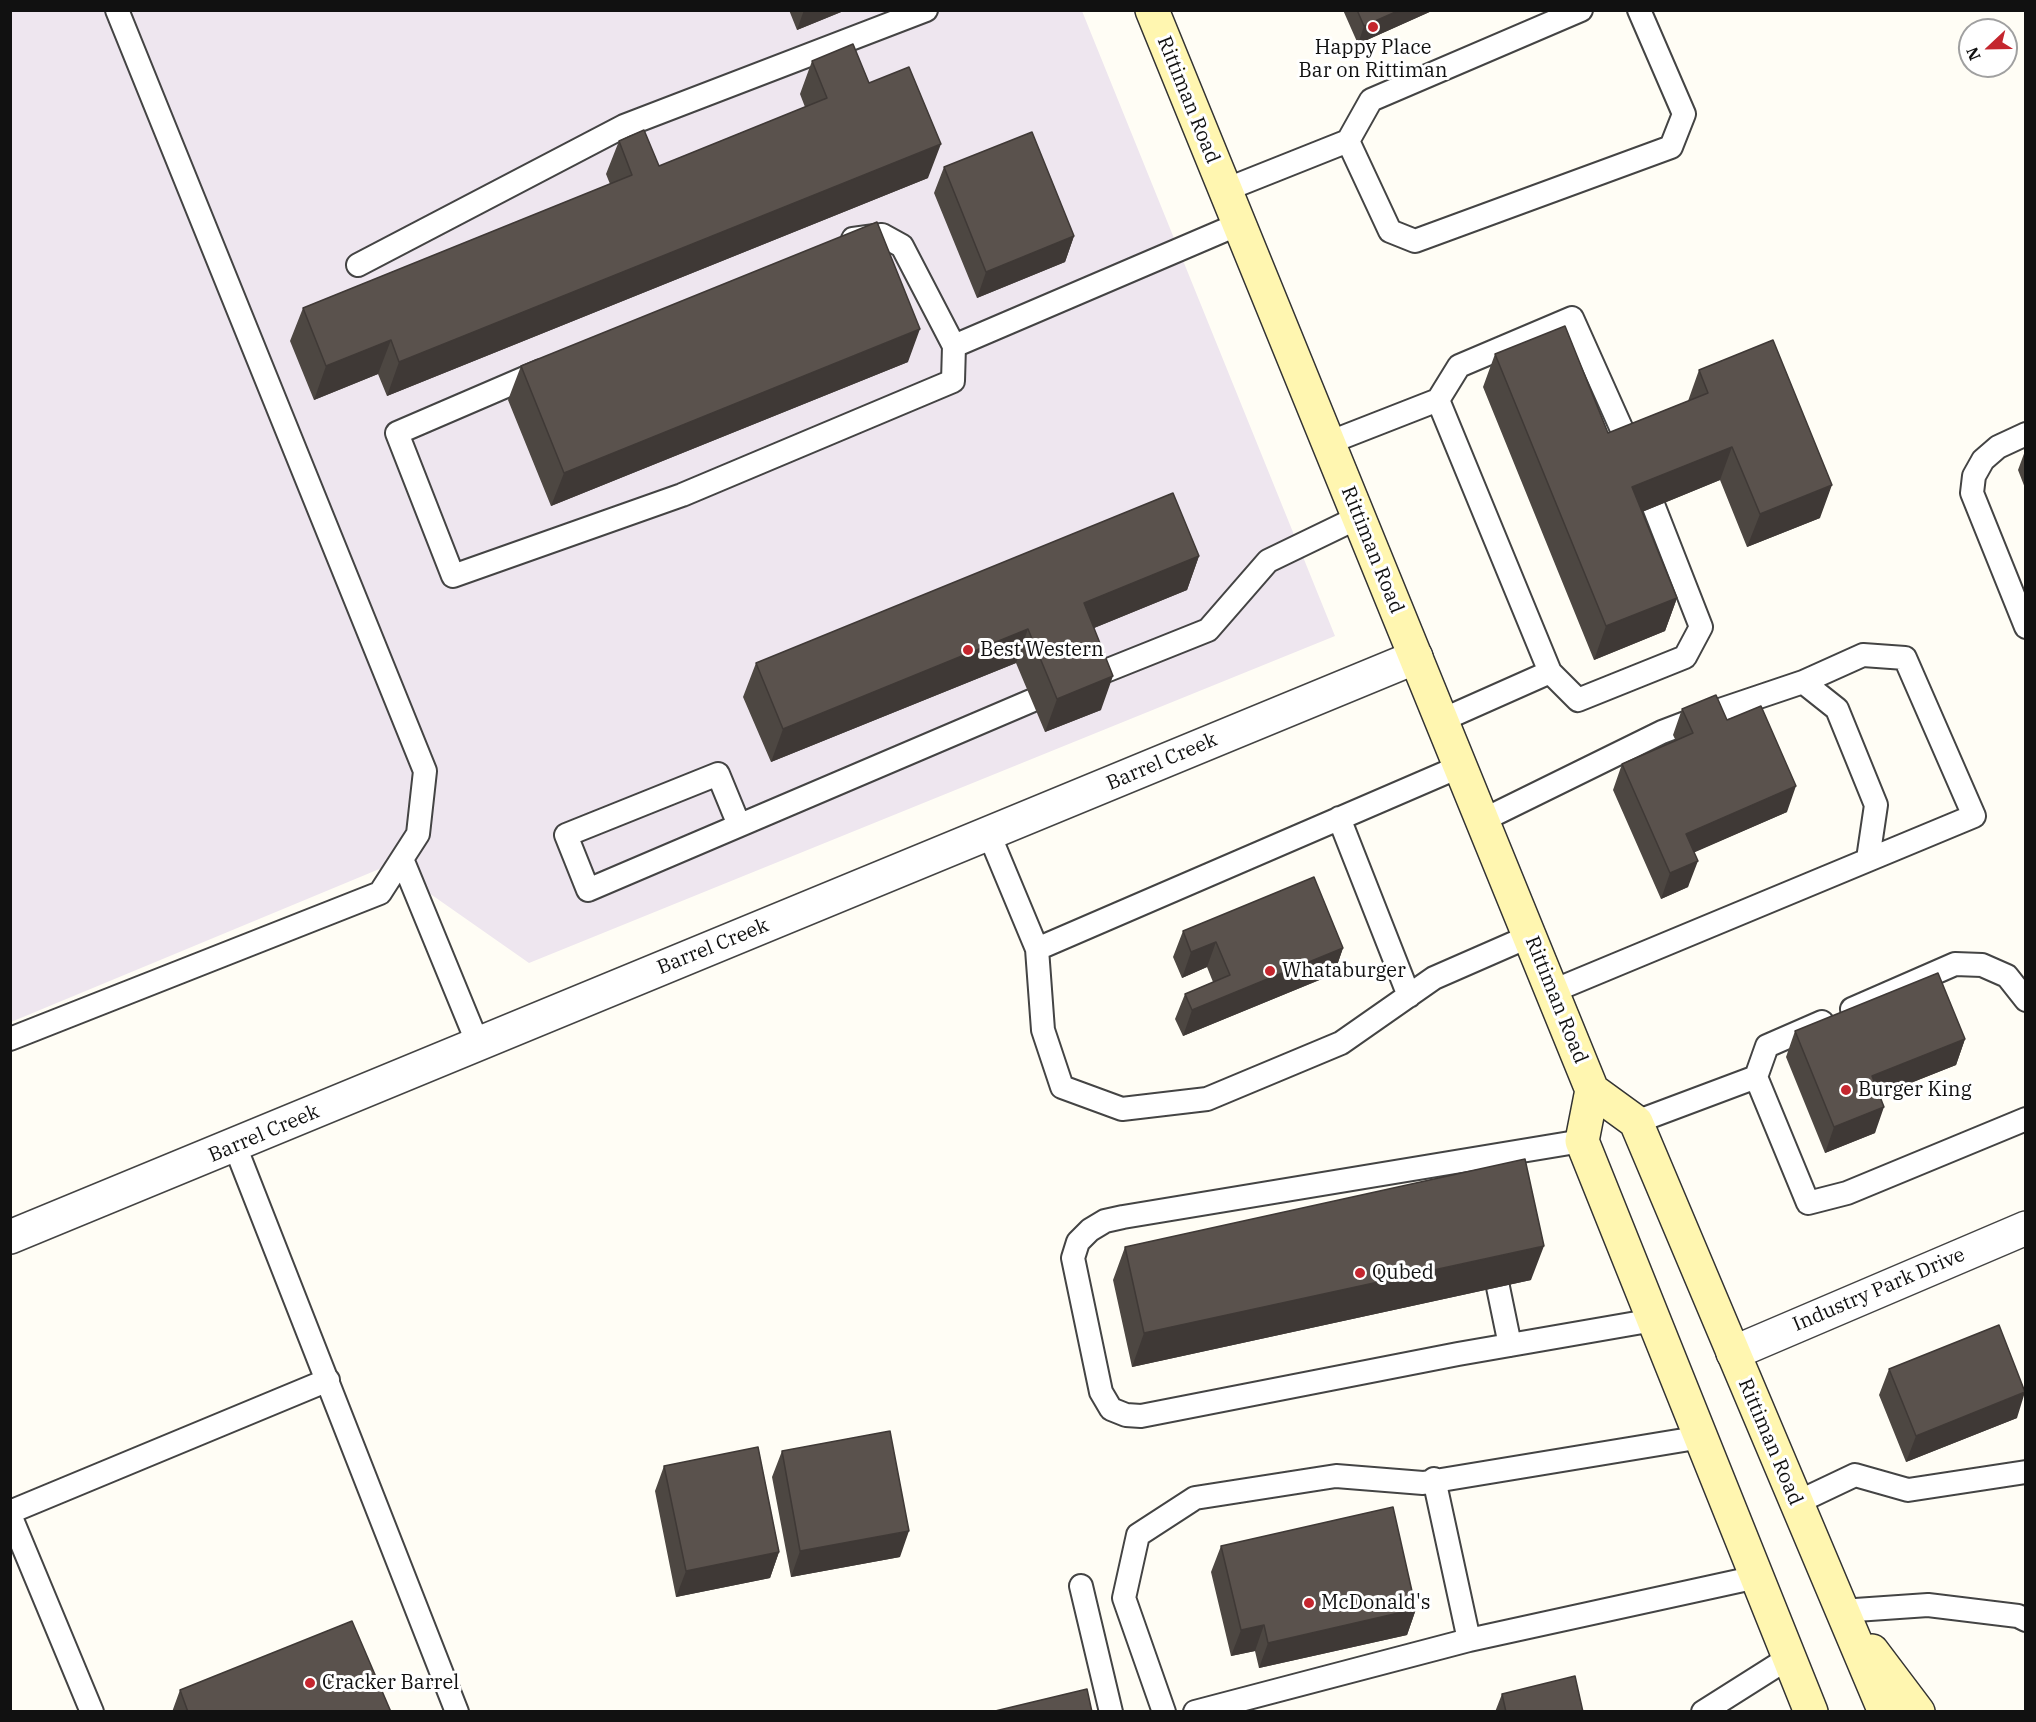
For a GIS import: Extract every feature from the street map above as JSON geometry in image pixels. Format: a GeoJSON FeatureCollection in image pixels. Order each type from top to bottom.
{"type":"FeatureCollection","features":[{"type":"Feature","properties":{"kind":"main road","name":"Rittiman Road"},"geometry":{"type":"LineString","coordinates":[[1152,10],[1592,1090],[1636,1122],[1885,1712]]}},
{"type":"Feature","properties":{"kind":"main road","name":"Rittiman Road"},"geometry":{"type":"LineString","coordinates":[[1582,1141],[1592,1090]]}},
{"type":"Feature","properties":{"kind":"main road"},"geometry":{"type":"LineString","coordinates":[[1582,1141],[1812,1712]]}},
{"type":"Feature","properties":{"kind":"main road"},"geometry":{"type":"LineString","coordinates":[[1842,1611],[1918,1712]]}},
{"type":"Feature","properties":{"kind":"main road"},"geometry":{"type":"LineString","coordinates":[[1793,1665],[1798,1712]]}},
{"type":"Feature","properties":{"kind":"street","name":"Barrel Creek"},"geometry":{"type":"LineString","coordinates":[[10,1238],[1416,657]]}},
{"type":"Feature","properties":{"kind":"street","name":"Industry Park Drive"},"geometry":{"type":"LineString","coordinates":[[1733,1353],[2025,1228]]}},
{"type":"Feature","properties":{"kind":"lane"},"geometry":{"type":"LineString","coordinates":[[10,1039],[380,893],[418,834],[425,771],[117,10]]}},
{"type":"Feature","properties":{"kind":"lane"},"geometry":{"type":"LineString","coordinates":[[358,265],[624,126],[926,10]]}},
{"type":"Feature","properties":{"kind":"lane"},"geometry":{"type":"LineString","coordinates":[[1225,190],[1348,141],[1371,100],[1581,10]]}},
{"type":"Feature","properties":{"kind":"lane"},"geometry":{"type":"LineString","coordinates":[[1348,141],[1390,231],[1415,241],[1671,147],[1684,114],[1639,10]]}},
{"type":"Feature","properties":{"kind":"lane"},"geometry":{"type":"LineString","coordinates":[[954,346],[1239,224]]}},
{"type":"Feature","properties":{"kind":"lane"},"geometry":{"type":"LineString","coordinates":[[560,363],[397,433],[453,576],[682,495],[953,381],[954,346],[902,246],[882,235],[832,245]]}},
{"type":"Feature","properties":{"kind":"lane"},"geometry":{"type":"LineString","coordinates":[[1328,443],[1438,400],[1459,366],[1572,318],[1632,452]]}},
{"type":"Feature","properties":{"kind":"lane"},"geometry":{"type":"LineString","coordinates":[[1438,400],[1550,672],[1578,700],[1685,657],[1701,627],[1653,507]]}},
{"type":"Feature","properties":{"kind":"lane"},"geometry":{"type":"LineString","coordinates":[[2025,434],[1998,447],[1983,460],[1974,476],[1972,493],[2025,627]]}},
{"type":"Feature","properties":{"kind":"lane"},"geometry":{"type":"LineString","coordinates":[[1088,678],[1209,630],[1268,561],[1359,517]]}},
{"type":"Feature","properties":{"kind":"lane"},"geometry":{"type":"LineString","coordinates":[[1483,820],[1662,732],[1803,682],[1863,656],[1905,658],[1974,816],[1553,991]]}},
{"type":"Feature","properties":{"kind":"lane"},"geometry":{"type":"LineString","coordinates":[[1442,720],[1550,672]]}},
{"type":"Feature","properties":{"kind":"lane"},"geometry":{"type":"LineString","coordinates":[[1803,682],[1837,709],[1876,805],[1868,859]]}},
{"type":"Feature","properties":{"kind":"lane"},"geometry":{"type":"LineString","coordinates":[[739,825],[718,774],[566,835],[588,890],[1031,700]]}},
{"type":"Feature","properties":{"kind":"lane"},"geometry":{"type":"LineString","coordinates":[[1037,949],[1461,766]]}},
{"type":"Feature","properties":{"kind":"lane"},"geometry":{"type":"LineString","coordinates":[[1339,818],[1409,996]]}},
{"type":"Feature","properties":{"kind":"lane"},"geometry":{"type":"LineString","coordinates":[[989,834],[1037,949],[1043,1030],[1062,1087],[1122,1108],[1207,1099],[1341,1043],[1434,978],[1530,936]]}},
{"type":"Feature","properties":{"kind":"lane"},"geometry":{"type":"LineString","coordinates":[[402,859],[478,1044]]}},
{"type":"Feature","properties":{"kind":"lane"},"geometry":{"type":"LineString","coordinates":[[2025,1000],[2007,976],[1982,965],[1956,964],[1767,1046],[1756,1077],[1808,1203],[1847,1193],[2025,1119]]}},
{"type":"Feature","properties":{"kind":"lane"},"geometry":{"type":"LineString","coordinates":[[1636,1122],[1756,1077]]}},
{"type":"Feature","properties":{"kind":"lane"},"geometry":{"type":"LineString","coordinates":[[1582,1141],[1474,1169],[1105,1221],[1090,1230],[1078,1242],[1073,1258],[1101,1392],[1112,1409],[1126,1415],[1141,1416],[1510,1345],[1654,1320]]}},
{"type":"Feature","properties":{"kind":"lane"},"geometry":{"type":"LineString","coordinates":[[235,1146],[456,1712]]}},
{"type":"Feature","properties":{"kind":"lane"},"geometry":{"type":"LineString","coordinates":[[1498,1287],[1510,1345]]}},
{"type":"Feature","properties":{"kind":"lane"},"geometry":{"type":"LineString","coordinates":[[92,1712],[10,1514],[328,1380]]}},
{"type":"Feature","properties":{"kind":"lane"},"geometry":{"type":"LineString","coordinates":[[1164,1712],[1124,1598],[1138,1535],[1195,1498],[1336,1476],[1424,1483],[1434,1479],[1702,1437]]}},
{"type":"Feature","properties":{"kind":"lane"},"geometry":{"type":"LineString","coordinates":[[1796,1503],[1855,1475],[1908,1490],[2025,1472]]}},
{"type":"Feature","properties":{"kind":"lane"},"geometry":{"type":"LineString","coordinates":[[1434,1479],[1469,1640]]}},
{"type":"Feature","properties":{"kind":"lane"},"geometry":{"type":"LineString","coordinates":[[1195,1712],[1246,1705],[1469,1640],[1757,1577]]}},
{"type":"Feature","properties":{"kind":"lane"},"geometry":{"type":"LineString","coordinates":[[1081,1586],[1112,1712]]}},
{"type":"Feature","properties":{"kind":"lane"},"geometry":{"type":"LineString","coordinates":[[1842,1611],[1928,1605],[2018,1616],[2025,1620]]}},
{"type":"Feature","properties":{"kind":"lane"},"geometry":{"type":"LineString","coordinates":[[1703,1712],[1793,1665]]}},
{"type":"Feature","properties":{"kind":"shaded area"},"geometry":{"type":"Polygon","coordinates":[[[11,11],[1082,11],[1335,636],[529,963],[389,865],[11,1022],[11,11]]]}},
{"type":"Feature","properties":{"kind":"building"},"geometry":{"type":"Polygon","coordinates":[[[1357,10],[1400,10],[1364,26],[1357,10]]]}},
{"type":"Feature","properties":{"kind":"building"},"geometry":{"type":"Polygon","coordinates":[[[853,44],[869,83],[909,67],[941,144],[399,362],[391,340],[326,366],[303,308],[632,175],[619,141],[644,130],[659,166],[827,98],[812,61],[853,44]]]}},
{"type":"Feature","properties":{"kind":"building"},"geometry":{"type":"Polygon","coordinates":[[[1032,132],[1074,236],[986,272],[944,167],[1032,132]]]}},
{"type":"Feature","properties":{"kind":"building"},"geometry":{"type":"Polygon","coordinates":[[[877,222],[920,329],[564,473],[521,366],[877,222]]]}},
{"type":"Feature","properties":{"kind":"building"},"geometry":{"type":"Polygon","coordinates":[[[1565,326],[1608,433],[1708,393],[1699,370],[1773,340],[1832,485],[1760,514],[1732,447],[1632,487],[1677,598],[1606,626],[1495,354],[1565,326]]]}},
{"type":"Feature","properties":{"kind":"building","name":"Best Western"},"geometry":{"type":"Polygon","coordinates":[[[1173,493],[1199,556],[1084,603],[1113,676],[1057,699],[1028,629],[783,729],[756,663],[1173,493]]]}},
{"type":"Feature","properties":{"kind":"building"},"geometry":{"type":"Polygon","coordinates":[[[1716,695],[1727,720],[1761,706],[1796,786],[1686,834],[1698,861],[1670,873],[1622,764],[1693,733],[1682,709],[1716,695]]]}},
{"type":"Feature","properties":{"kind":"building"},"geometry":{"type":"Polygon","coordinates":[[[1314,877],[1343,948],[1192,1010],[1185,994],[1230,975],[1216,942],[1191,952],[1183,931],[1314,877]]]}},
{"type":"Feature","properties":{"kind":"building"},"geometry":{"type":"Polygon","coordinates":[[[1938,973],[1965,1039],[1872,1076],[1884,1107],[1834,1127],[1795,1031],[1938,973]]]}},
{"type":"Feature","properties":{"kind":"building"},"geometry":{"type":"Polygon","coordinates":[[[1525,1159],[1544,1246],[1144,1333],[1125,1247],[1525,1159]]]}},
{"type":"Feature","properties":{"kind":"building"},"geometry":{"type":"Polygon","coordinates":[[[1999,1325],[2025,1392],[1916,1436],[1889,1369],[1999,1325]]]}},
{"type":"Feature","properties":{"kind":"building"},"geometry":{"type":"Polygon","coordinates":[[[890,1431],[909,1531],[800,1551],[782,1451],[890,1431]]]}},
{"type":"Feature","properties":{"kind":"building"},"geometry":{"type":"Polygon","coordinates":[[[758,1447],[779,1552],[686,1571],[664,1466],[758,1447]]]}},
{"type":"Feature","properties":{"kind":"building","name":"McDonald's"},"geometry":{"type":"Polygon","coordinates":[[[1393,1507],[1416,1609],[1268,1643],[1264,1625],[1241,1630],[1221,1546],[1393,1507]]]}},
{"type":"Feature","properties":{"kind":"building"},"geometry":{"type":"Polygon","coordinates":[[[352,1621],[391,1712],[188,1712],[180,1690],[352,1621]]]}},
{"type":"Feature","properties":{"kind":"building"},"geometry":{"type":"Polygon","coordinates":[[[1575,1676],[1583,1712],[1506,1712],[1502,1694],[1575,1676]]]}},
{"type":"Feature","properties":{"kind":"building"},"geometry":{"type":"Polygon","coordinates":[[[1087,1689],[1092,1712],[991,1712],[1087,1689]]]}},
{"type":"Feature","properties":{"kind":"place","name":"Happy Place Bar on Rittiman"},"geometry":{"type":"Point","coordinates":[1373,27]}},
{"type":"Feature","properties":{"kind":"place","name":"Best Western"},"geometry":{"type":"Point","coordinates":[968,650]}},
{"type":"Feature","properties":{"kind":"place","name":"Whataburger"},"geometry":{"type":"Point","coordinates":[1270,971]}},
{"type":"Feature","properties":{"kind":"place","name":"Burger King"},"geometry":{"type":"Point","coordinates":[1846,1090]}},
{"type":"Feature","properties":{"kind":"place","name":"Qubed"},"geometry":{"type":"Point","coordinates":[1360,1273]}},
{"type":"Feature","properties":{"kind":"place","name":"McDonald's"},"geometry":{"type":"Point","coordinates":[1309,1603]}},
{"type":"Feature","properties":{"kind":"place","name":"Cracker Barrel"},"geometry":{"type":"Point","coordinates":[310,1683]}}]}
